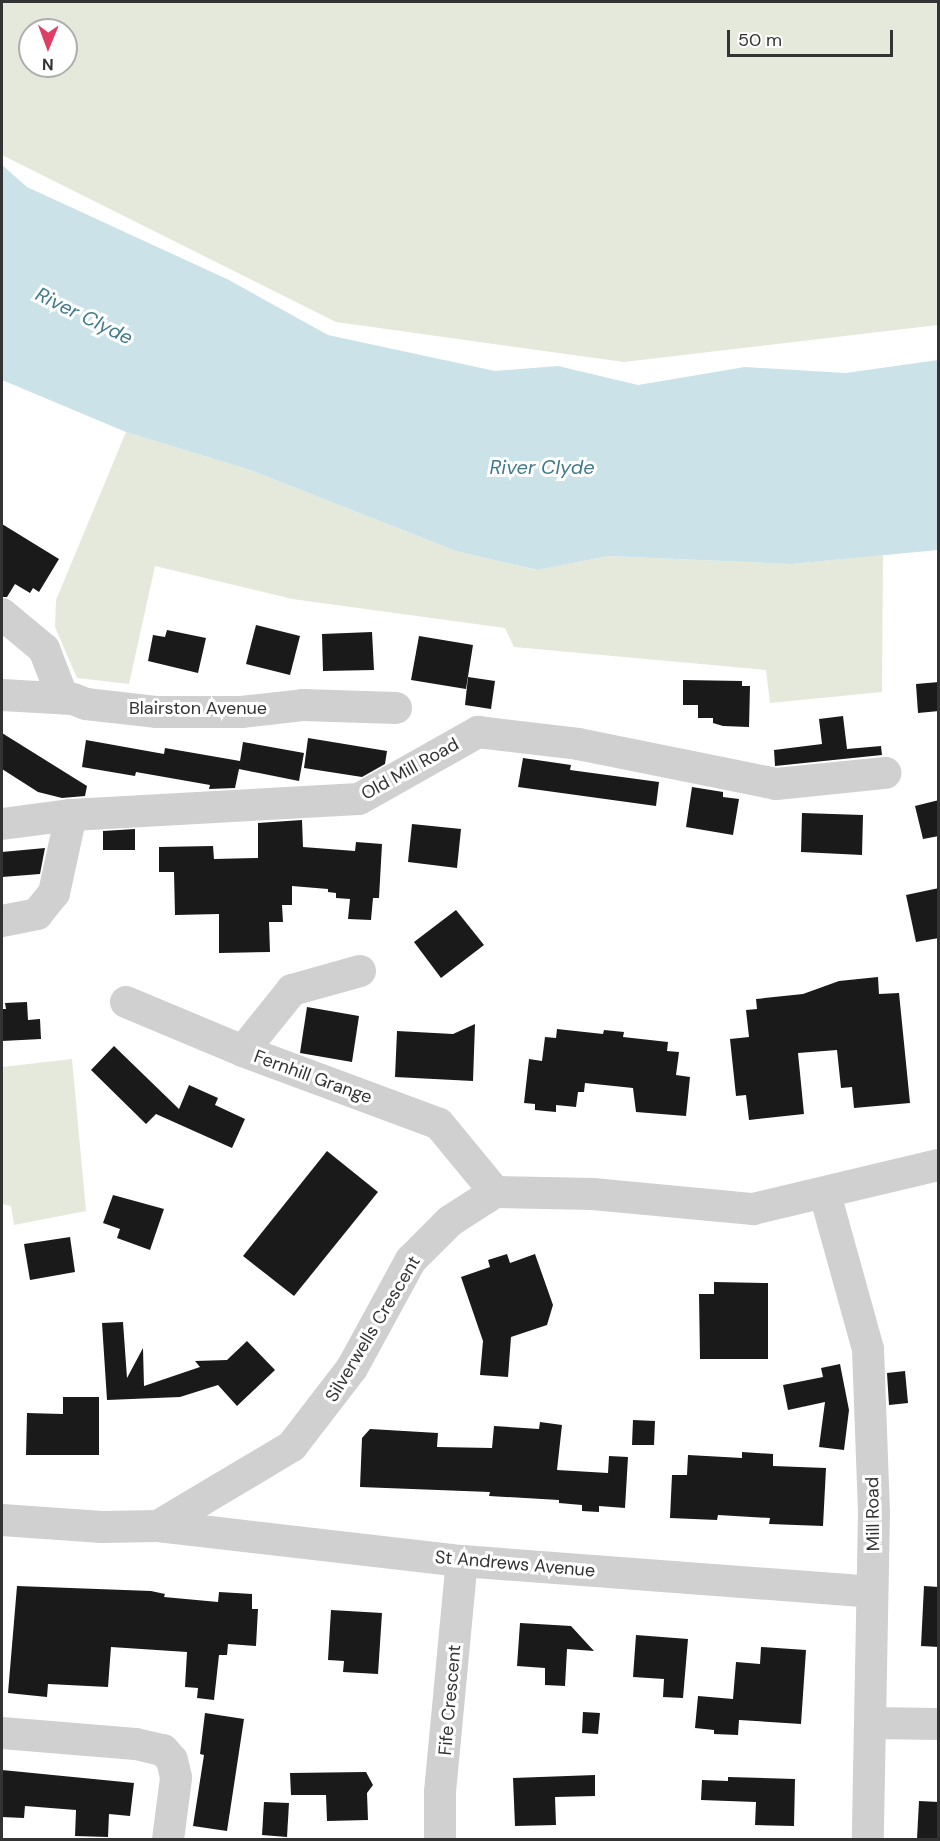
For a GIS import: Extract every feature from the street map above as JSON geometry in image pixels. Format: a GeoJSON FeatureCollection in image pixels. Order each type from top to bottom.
{"type":"FeatureCollection","features":[{"type":"Feature","properties":{"kind":"street"},"geometry":{"type":"LineString","coordinates":[[2,614],[16,622],[44,649],[63,698]]}},
{"type":"Feature","properties":{"kind":"street","name":"Blairston Avenue"},"geometry":{"type":"LineString","coordinates":[[2,695],[63,698],[156,712],[241,712],[303,705],[396,708]]}},
{"type":"Feature","properties":{"kind":"street","name":"Old Mill Road"},"geometry":{"type":"LineString","coordinates":[[2,824],[70,815],[359,799],[478,732],[578,744],[776,784],[885,773]]}},
{"type":"Feature","properties":{"kind":"street"},"geometry":{"type":"LineString","coordinates":[[2,921],[37,914],[54,893],[70,815]]}},
{"type":"Feature","properties":{"kind":"street","name":"Fernhill Grange"},"geometry":{"type":"LineString","coordinates":[[360,971],[292,990],[243,1051],[440,1124],[495,1192]]}},
{"type":"Feature","properties":{"kind":"street"},"geometry":{"type":"LineString","coordinates":[[126,1002],[243,1051]]}},
{"type":"Feature","properties":{"kind":"street"},"geometry":{"type":"LineString","coordinates":[[495,1192],[555,1192],[753,1209],[825,1194],[939,1165]]}},
{"type":"Feature","properties":{"kind":"street","name":"Silverwells Crescent"},"geometry":{"type":"LineString","coordinates":[[2,1520],[102,1527],[158,1526],[292,1446],[352,1368],[411,1260],[450,1221],[495,1192]]}},
{"type":"Feature","properties":{"kind":"street","name":"Mill Road"},"geometry":{"type":"LineString","coordinates":[[825,1194],[868,1348],[872,1592],[868,1839]]}},
{"type":"Feature","properties":{"kind":"street","name":"St Andrews Avenue"},"geometry":{"type":"LineString","coordinates":[[158,1526],[462,1561],[872,1592]]}},
{"type":"Feature","properties":{"kind":"street","name":"Fife Crescent"},"geometry":{"type":"LineString","coordinates":[[440,1839],[440,1792],[462,1561]]}},
{"type":"Feature","properties":{"kind":"street"},"geometry":{"type":"LineString","coordinates":[[870,1723],[939,1724]]}},
{"type":"Feature","properties":{"kind":"street"},"geometry":{"type":"LineString","coordinates":[[2,1733],[136,1744],[164,1750],[172,1760],[176,1778],[168,1839]]}},
{"type":"Feature","properties":{"kind":"shaded area"},"geometry":{"type":"Polygon","coordinates":[[[2,2],[938,2],[938,325],[624,362],[336,322],[2,155],[2,2]]]}},
{"type":"Feature","properties":{"kind":"shaded area"},"geometry":{"type":"Polygon","coordinates":[[[126,432],[250,470],[456,551],[536,570],[608,556],[791,564],[883,555],[882,692],[770,703],[766,670],[514,647],[505,628],[292,599],[155,566],[129,684],[77,678],[55,627],[56,600],[126,432]]]}},
{"type":"Feature","properties":{"kind":"shaded area"},"geometry":{"type":"Polygon","coordinates":[[[72,1059],[86,1211],[14,1225],[11,1206],[2,1204],[2,1067],[72,1059]]]}},
{"type":"Feature","properties":{"kind":"water","name":"River Clyde"},"geometry":{"type":"Polygon","coordinates":[[[2,165],[27,187],[229,280],[328,335],[495,371],[558,366],[638,385],[745,367],[846,373],[938,360],[938,550],[791,564],[608,556],[537,570],[456,551],[250,470],[126,432],[2,380],[2,165]]]}},
{"type":"Feature","properties":{"kind":"building"},"geometry":{"type":"Polygon","coordinates":[[[2,524],[59,559],[39,592],[33,588],[30,593],[15,584],[7,597],[2,597],[2,524]]]}},
{"type":"Feature","properties":{"kind":"building"},"geometry":{"type":"Polygon","coordinates":[[[256,625],[300,636],[290,675],[246,664],[256,625]]]}},
{"type":"Feature","properties":{"kind":"building"},"geometry":{"type":"Polygon","coordinates":[[[167,630],[206,638],[198,673],[148,661],[153,635],[165,637],[167,630]]]}},
{"type":"Feature","properties":{"kind":"building"},"geometry":{"type":"Polygon","coordinates":[[[372,632],[374,670],[323,671],[322,634],[372,632]]]}},
{"type":"Feature","properties":{"kind":"building"},"geometry":{"type":"Polygon","coordinates":[[[419,636],[473,645],[466,689],[411,680],[419,636]]]}},
{"type":"Feature","properties":{"kind":"building"},"geometry":{"type":"Polygon","coordinates":[[[468,677],[495,681],[491,709],[465,705],[468,677]]]}},
{"type":"Feature","properties":{"kind":"building"},"geometry":{"type":"Polygon","coordinates":[[[683,680],[742,681],[742,686],[750,686],[749,727],[723,726],[713,723],[713,718],[698,718],[698,705],[683,705],[683,680]]]}},
{"type":"Feature","properties":{"kind":"building"},"geometry":{"type":"Polygon","coordinates":[[[939,682],[939,711],[918,713],[916,684],[939,682]]]}},
{"type":"Feature","properties":{"kind":"building"},"geometry":{"type":"Polygon","coordinates":[[[843,716],[847,749],[881,746],[882,755],[775,766],[774,750],[822,744],[819,719],[843,716]]]}},
{"type":"Feature","properties":{"kind":"building"},"geometry":{"type":"Polygon","coordinates":[[[2,733],[87,786],[85,796],[62,798],[38,792],[2,769],[2,733]]]}},
{"type":"Feature","properties":{"kind":"building"},"geometry":{"type":"Polygon","coordinates":[[[308,738],[387,751],[385,764],[362,777],[304,768],[308,738]]]}},
{"type":"Feature","properties":{"kind":"building"},"geometry":{"type":"Polygon","coordinates":[[[86,740],[164,754],[165,748],[240,761],[243,742],[304,753],[299,781],[239,769],[235,788],[209,789],[210,785],[136,772],[135,776],[82,767],[86,740]]]}},
{"type":"Feature","properties":{"kind":"building"},"geometry":{"type":"Polygon","coordinates":[[[523,758],[571,765],[570,770],[659,782],[656,806],[518,787],[523,758]]]}},
{"type":"Feature","properties":{"kind":"building"},"geometry":{"type":"Polygon","coordinates":[[[692,787],[723,792],[723,797],[739,799],[733,835],[686,827],[692,787]]]}},
{"type":"Feature","properties":{"kind":"building"},"geometry":{"type":"Polygon","coordinates":[[[939,800],[939,836],[923,839],[915,806],[939,800]]]}},
{"type":"Feature","properties":{"kind":"building"},"geometry":{"type":"Polygon","coordinates":[[[802,813],[863,815],[862,855],[801,852],[802,813]]]}},
{"type":"Feature","properties":{"kind":"building"},"geometry":{"type":"Polygon","coordinates":[[[302,820],[303,847],[355,851],[356,842],[382,844],[379,898],[373,898],[371,920],[348,919],[350,899],[336,898],[336,893],[328,892],[328,889],[292,886],[292,905],[282,905],[283,922],[269,922],[270,952],[219,953],[219,914],[175,915],[174,872],[159,872],[159,847],[213,846],[214,859],[258,858],[258,823],[302,820]]]}},
{"type":"Feature","properties":{"kind":"building"},"geometry":{"type":"Polygon","coordinates":[[[412,824],[461,829],[457,868],[408,862],[412,824]]]}},
{"type":"Feature","properties":{"kind":"building"},"geometry":{"type":"Polygon","coordinates":[[[135,829],[135,850],[103,850],[103,831],[135,829]]]}},
{"type":"Feature","properties":{"kind":"building"},"geometry":{"type":"Polygon","coordinates":[[[45,848],[40,874],[2,877],[2,852],[45,848]]]}},
{"type":"Feature","properties":{"kind":"building"},"geometry":{"type":"Polygon","coordinates":[[[939,888],[939,938],[916,942],[906,895],[939,888]]]}},
{"type":"Feature","properties":{"kind":"building"},"geometry":{"type":"Polygon","coordinates":[[[456,910],[484,945],[441,978],[414,942],[456,910]]]}},
{"type":"Feature","properties":{"kind":"building"},"geometry":{"type":"Polygon","coordinates":[[[878,977],[879,994],[899,993],[910,1103],[854,1108],[852,1087],[841,1088],[837,1050],[798,1053],[804,1114],[749,1120],[746,1095],[736,1096],[730,1039],[749,1037],[746,1010],[757,1009],[756,999],[803,994],[839,981],[878,977]]]}},
{"type":"Feature","properties":{"kind":"building"},"geometry":{"type":"Polygon","coordinates":[[[27,1002],[28,1020],[40,1019],[41,1039],[2,1041],[2,1009],[6,1009],[5,1003],[27,1002]]]}},
{"type":"Feature","properties":{"kind":"building"},"geometry":{"type":"Polygon","coordinates":[[[307,1007],[359,1016],[352,1062],[300,1053],[307,1007]]]}},
{"type":"Feature","properties":{"kind":"building"},"geometry":{"type":"Polygon","coordinates":[[[475,1024],[473,1081],[395,1077],[397,1031],[453,1034],[475,1024]]]}},
{"type":"Feature","properties":{"kind":"building"},"geometry":{"type":"Polygon","coordinates":[[[557,1029],[603,1034],[604,1030],[624,1032],[623,1037],[668,1042],[667,1051],[679,1052],[676,1075],[690,1077],[686,1116],[636,1112],[633,1088],[585,1083],[584,1092],[578,1092],[576,1107],[556,1105],[556,1112],[535,1110],[535,1104],[524,1103],[529,1059],[542,1061],[545,1037],[556,1038],[557,1029]]]}},
{"type":"Feature","properties":{"kind":"building"},"geometry":{"type":"Polygon","coordinates":[[[114,1046],[179,1109],[189,1085],[218,1098],[215,1105],[245,1119],[232,1148],[156,1114],[146,1124],[91,1070],[114,1046]]]}},
{"type":"Feature","properties":{"kind":"building"},"geometry":{"type":"Polygon","coordinates":[[[327,1151],[378,1192],[294,1296],[243,1256],[327,1151]]]}},
{"type":"Feature","properties":{"kind":"building"},"geometry":{"type":"Polygon","coordinates":[[[113,1195],[164,1209],[150,1250],[117,1238],[120,1229],[103,1223],[113,1195]]]}},
{"type":"Feature","properties":{"kind":"building"},"geometry":{"type":"Polygon","coordinates":[[[70,1237],[75,1272],[30,1280],[24,1244],[70,1237]]]}},
{"type":"Feature","properties":{"kind":"building"},"geometry":{"type":"Polygon","coordinates":[[[507,1254],[510,1263],[535,1254],[553,1305],[547,1325],[511,1337],[508,1377],[480,1375],[483,1341],[461,1277],[490,1267],[488,1260],[507,1254]]]}},
{"type":"Feature","properties":{"kind":"building"},"geometry":{"type":"Polygon","coordinates":[[[714,1282],[768,1283],[768,1359],[700,1359],[699,1294],[714,1294],[714,1282]]]}},
{"type":"Feature","properties":{"kind":"building"},"geometry":{"type":"Polygon","coordinates":[[[123,1322],[127,1378],[143,1348],[144,1386],[200,1367],[195,1361],[227,1360],[247,1341],[275,1370],[237,1406],[218,1385],[180,1397],[107,1400],[102,1323],[123,1322]]]}},
{"type":"Feature","properties":{"kind":"building"},"geometry":{"type":"Polygon","coordinates":[[[840,1364],[849,1410],[844,1450],[819,1447],[825,1402],[788,1410],[783,1385],[823,1377],[821,1368],[840,1364]]]}},
{"type":"Feature","properties":{"kind":"building"},"geometry":{"type":"Polygon","coordinates":[[[905,1371],[908,1403],[889,1405],[887,1373],[905,1371]]]}},
{"type":"Feature","properties":{"kind":"building"},"geometry":{"type":"Polygon","coordinates":[[[63,1397],[99,1397],[99,1455],[26,1455],[27,1413],[63,1414],[63,1397]]]}},
{"type":"Feature","properties":{"kind":"building"},"geometry":{"type":"Polygon","coordinates":[[[633,1420],[655,1421],[654,1445],[632,1445],[633,1420]]]}},
{"type":"Feature","properties":{"kind":"building"},"geometry":{"type":"Polygon","coordinates":[[[540,1422],[562,1425],[557,1470],[608,1473],[609,1456],[628,1457],[625,1508],[599,1506],[599,1512],[582,1511],[582,1505],[559,1503],[559,1500],[489,1496],[490,1492],[360,1487],[362,1438],[370,1429],[438,1433],[437,1447],[492,1448],[494,1426],[539,1429],[540,1422]]]}},
{"type":"Feature","properties":{"kind":"building"},"geometry":{"type":"Polygon","coordinates":[[[742,1452],[773,1454],[773,1466],[826,1468],[823,1526],[769,1524],[770,1518],[718,1515],[717,1520],[670,1518],[672,1475],[687,1475],[688,1455],[742,1458],[742,1452]]]}},
{"type":"Feature","properties":{"kind":"building"},"geometry":{"type":"Polygon","coordinates":[[[17,1586],[151,1591],[165,1594],[164,1597],[218,1602],[219,1592],[252,1594],[252,1609],[258,1609],[256,1646],[228,1644],[227,1655],[219,1655],[214,1700],[197,1698],[198,1688],[185,1687],[187,1652],[111,1647],[108,1687],[48,1684],[47,1697],[8,1693],[17,1586]]]}},
{"type":"Feature","properties":{"kind":"building"},"geometry":{"type":"Polygon","coordinates":[[[924,1586],[939,1587],[939,1647],[921,1646],[924,1586]]]}},
{"type":"Feature","properties":{"kind":"building"},"geometry":{"type":"Polygon","coordinates":[[[331,1610],[382,1613],[378,1674],[343,1672],[344,1661],[328,1660],[331,1610]]]}},
{"type":"Feature","properties":{"kind":"building"},"geometry":{"type":"Polygon","coordinates":[[[520,1623],[571,1626],[594,1651],[567,1649],[565,1686],[545,1685],[545,1668],[517,1666],[520,1623]]]}},
{"type":"Feature","properties":{"kind":"building"},"geometry":{"type":"Polygon","coordinates":[[[636,1635],[688,1639],[683,1698],[663,1697],[664,1679],[633,1677],[636,1635]]]}},
{"type":"Feature","properties":{"kind":"building"},"geometry":{"type":"Polygon","coordinates":[[[761,1647],[806,1650],[801,1724],[739,1720],[738,1735],[714,1734],[714,1730],[695,1728],[698,1696],[733,1699],[736,1662],[760,1664],[761,1647]]]}},
{"type":"Feature","properties":{"kind":"building"},"geometry":{"type":"Polygon","coordinates":[[[583,1712],[600,1713],[598,1734],[582,1733],[583,1712]]]}},
{"type":"Feature","properties":{"kind":"building"},"geometry":{"type":"Polygon","coordinates":[[[205,1713],[244,1719],[227,1831],[193,1826],[204,1755],[200,1754],[205,1713]]]}},
{"type":"Feature","properties":{"kind":"building"},"geometry":{"type":"Polygon","coordinates":[[[2,1770],[134,1783],[130,1816],[109,1814],[108,1837],[75,1836],[76,1810],[25,1806],[24,1818],[2,1817],[2,1770]]]}},
{"type":"Feature","properties":{"kind":"building"},"geometry":{"type":"Polygon","coordinates":[[[366,1772],[373,1785],[367,1793],[368,1820],[327,1821],[326,1795],[291,1795],[290,1773],[366,1772]]]}},
{"type":"Feature","properties":{"kind":"building"},"geometry":{"type":"Polygon","coordinates":[[[595,1775],[595,1796],[555,1797],[556,1825],[515,1826],[513,1778],[595,1775]]]}},
{"type":"Feature","properties":{"kind":"building"},"geometry":{"type":"Polygon","coordinates":[[[728,1777],[795,1779],[794,1826],[755,1825],[756,1802],[701,1800],[702,1780],[728,1781],[728,1777]]]}},
{"type":"Feature","properties":{"kind":"building"},"geometry":{"type":"Polygon","coordinates":[[[919,1801],[939,1802],[939,1839],[917,1839],[919,1801]]]}},
{"type":"Feature","properties":{"kind":"building"},"geometry":{"type":"Polygon","coordinates":[[[264,1802],[289,1803],[287,1837],[262,1835],[264,1802]]]}}]}
